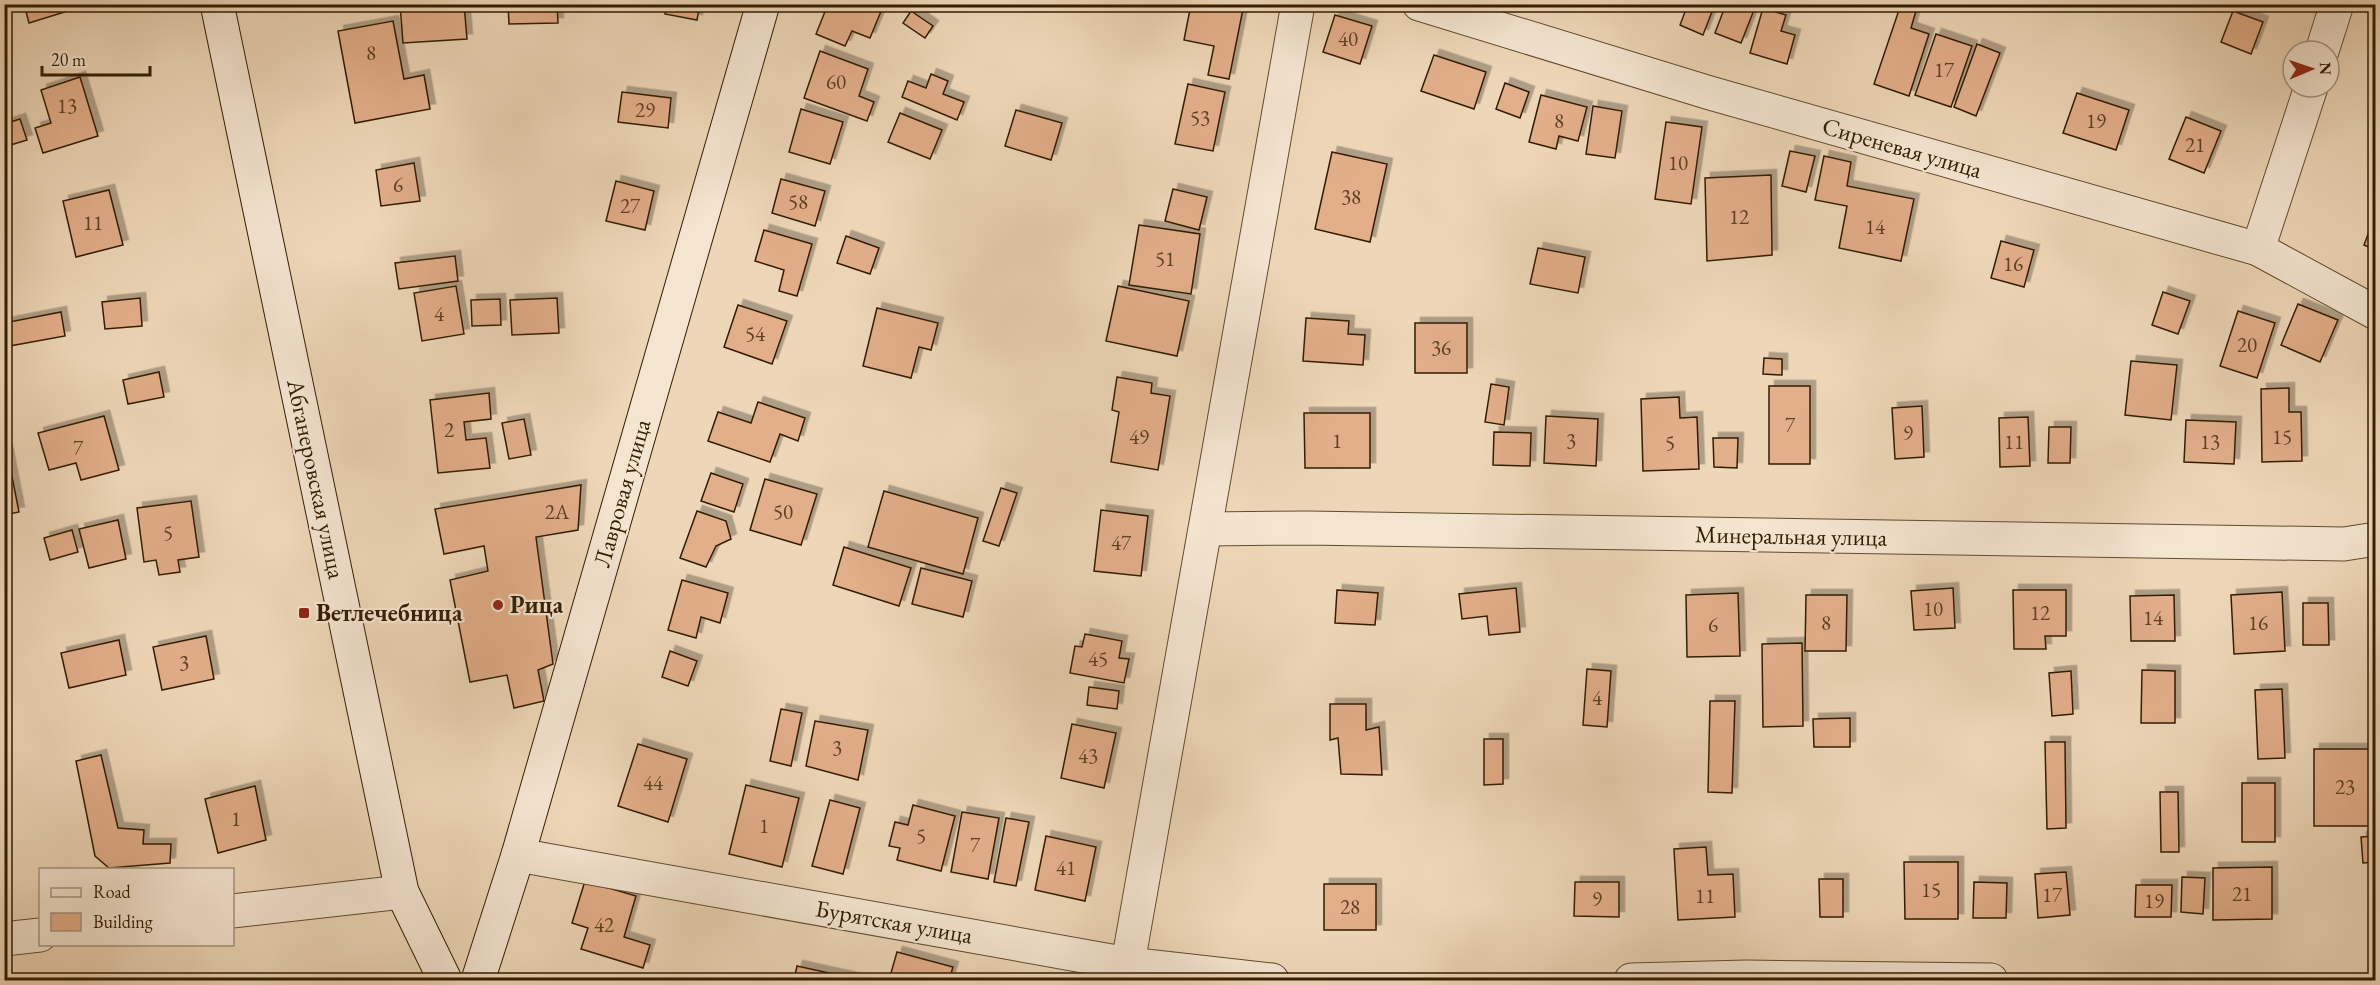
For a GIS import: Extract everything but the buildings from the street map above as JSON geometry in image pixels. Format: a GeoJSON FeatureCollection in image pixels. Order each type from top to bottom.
{"type":"FeatureCollection","features":[{"type":"Feature","properties":{"kind":"street","name":"Абганеровская улица"},"geometry":{"type":"LineString","coordinates":[[217,4],[402,892],[445,981]]}},
{"type":"Feature","properties":{"kind":"street","name":"Лавровая улица"},"geometry":{"type":"LineString","coordinates":[[478,981],[518,855],[763,4]]}},
{"type":"Feature","properties":{"kind":"street"},"geometry":{"type":"LineString","coordinates":[[1127,972],[1298,4]]}},
{"type":"Feature","properties":{"kind":"street","name":"Сиреневая улица"},"geometry":{"type":"LineString","coordinates":[[1419,4],[1710,93],[2258,249],[2376,313]]}},
{"type":"Feature","properties":{"kind":"street"},"geometry":{"type":"LineString","coordinates":[[2326,39],[2337,4]]}},
{"type":"Feature","properties":{"kind":"street"},"geometry":{"type":"LineString","coordinates":[[2258,249],[2307,99]]}},
{"type":"Feature","properties":{"kind":"street","name":"Минеральная улица"},"geometry":{"type":"LineString","coordinates":[[1206,529],[1343,529],[2344,544],[2376,539]]}},
{"type":"Feature","properties":{"kind":"street","name":"Бурятская улица"},"geometry":{"type":"LineString","coordinates":[[518,855],[1127,972],[1272,981]]}},
{"type":"Feature","properties":{"kind":"street"},"geometry":{"type":"LineString","coordinates":[[234,911],[402,892]]}},
{"type":"Feature","properties":{"kind":"street"},"geometry":{"type":"LineString","coordinates":[[4,939],[39,934]]}},
{"type":"Feature","properties":{"kind":"street"},"geometry":{"type":"LineString","coordinates":[[1632,981],[1746,978],[1991,981]]}},
{"type":"Feature","properties":{"kind":"place","name":"Рица"},"geometry":{"type":"Point","coordinates":[498,605]}},
{"type":"Feature","properties":{"kind":"place","name":"Ветлечебница"},"geometry":{"type":"Point","coordinates":[304,613]}}]}
